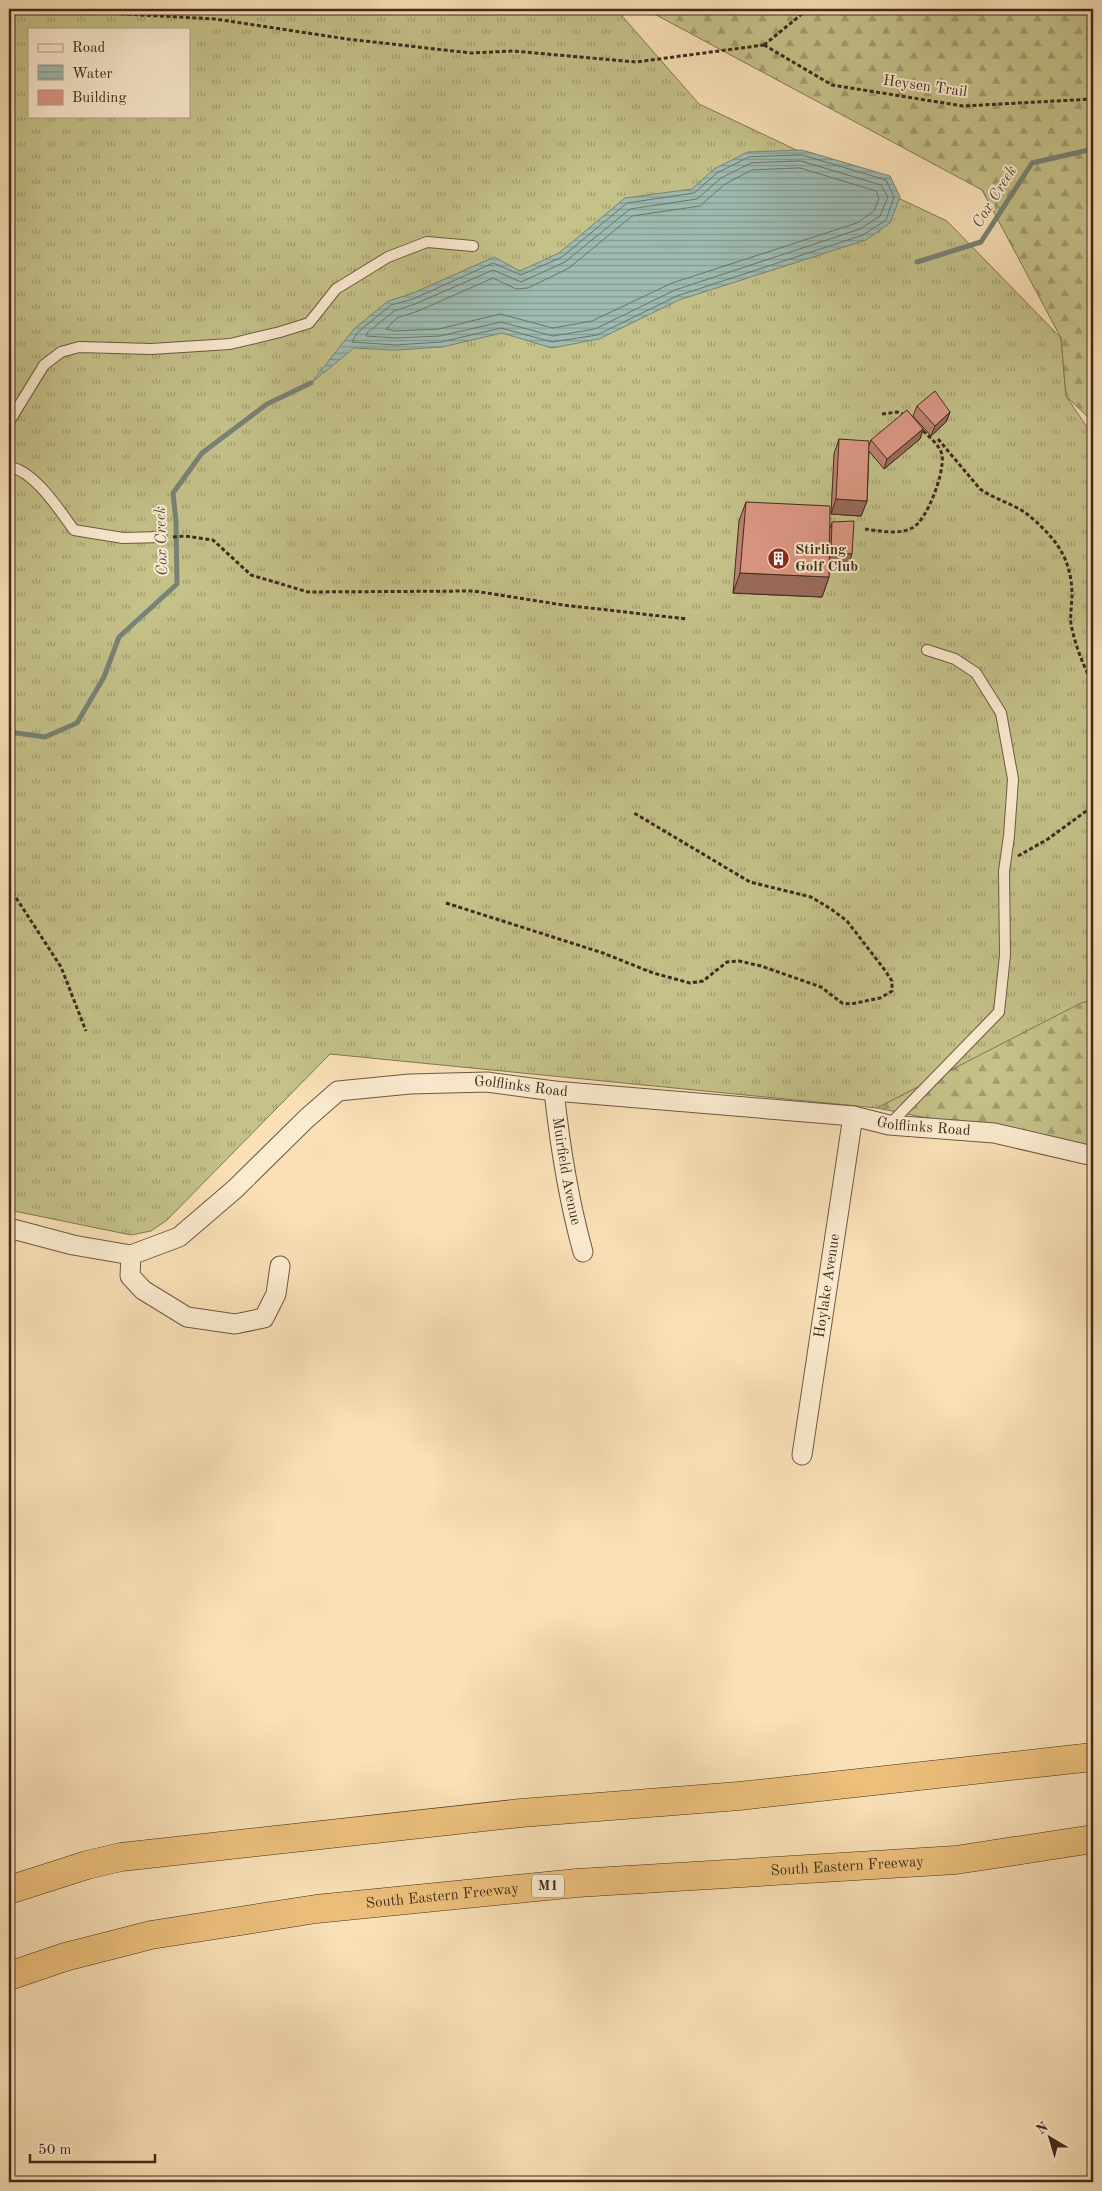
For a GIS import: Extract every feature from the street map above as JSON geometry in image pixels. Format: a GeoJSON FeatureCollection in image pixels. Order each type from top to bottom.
{"type":"FeatureCollection","features":[{"type":"Feature","properties":{"kind":"highway"},"geometry":{"type":"LineString","coordinates":[[9,1890],[87,1865],[121,1857],[512,1814],[739,1796],[1093,1757]]}},
{"type":"Feature","properties":{"kind":"highway","name":"South Eastern Freeway"},"geometry":{"type":"LineString","coordinates":[[9,1976],[65,1957],[151,1935],[316,1909],[577,1883],[956,1860],[1093,1838]]}},
{"type":"Feature","properties":{"kind":"street","name":"Golflinks Road"},"geometry":{"type":"LineString","coordinates":[[131,1256],[179,1237],[235,1189],[306,1119],[338,1091],[410,1084],[487,1082],[554,1091],[853,1116],[889,1125],[994,1133],[1093,1156]]}},
{"type":"Feature","properties":{"kind":"street","name":"Muirfield Avenue"},"geometry":{"type":"LineString","coordinates":[[554,1091],[562,1163],[571,1210],[584,1252]]}},
{"type":"Feature","properties":{"kind":"street","name":"Hoylake Avenue"},"geometry":{"type":"LineString","coordinates":[[802,1455],[853,1116]]}},
{"type":"Feature","properties":{"kind":"street"},"geometry":{"type":"LineString","coordinates":[[9,1228],[73,1245],[131,1256],[130,1276],[143,1290],[187,1317],[235,1324],[264,1318],[276,1294],[280,1266]]}},
{"type":"Feature","properties":{"kind":"lane"},"geometry":{"type":"LineString","coordinates":[[9,422],[44,365],[61,352],[79,347],[151,349],[230,344],[280,332],[309,323],[336,289],[388,257],[427,242],[472,246]]}},
{"type":"Feature","properties":{"kind":"lane"},"geometry":{"type":"LineString","coordinates":[[9,467],[17,468],[51,496],[74,530],[124,538],[162,537]]}},
{"type":"Feature","properties":{"kind":"lane"},"geometry":{"type":"LineString","coordinates":[[889,1125],[999,1012],[1005,955],[1004,871],[1009,836],[1013,780],[1000,713],[976,673],[955,659],[928,650]]}},
{"type":"Feature","properties":{"kind":"path"},"geometry":{"type":"LineString","coordinates":[[102,9],[123,14],[215,19],[347,39],[471,53],[513,51],[636,62],[764,45],[808,9]]}},
{"type":"Feature","properties":{"kind":"path","name":"Heysen Trail"},"geometry":{"type":"LineString","coordinates":[[764,45],[832,86],[963,106],[1093,99]]}},
{"type":"Feature","properties":{"kind":"path"},"geometry":{"type":"LineString","coordinates":[[882,414],[897,412],[908,416]]}},
{"type":"Feature","properties":{"kind":"path"},"geometry":{"type":"LineString","coordinates":[[865,529],[897,531],[910,529],[919,524],[928,509],[942,468],[942,453],[914,421]]}},
{"type":"Feature","properties":{"kind":"path"},"geometry":{"type":"LineString","coordinates":[[938,439],[980,489],[1007,501],[1032,518],[1064,554],[1071,575],[1071,622],[1075,642],[1093,684]]}},
{"type":"Feature","properties":{"kind":"path"},"geometry":{"type":"LineString","coordinates":[[185,536],[213,540],[251,576],[308,592],[474,591],[563,605],[686,619]]}},
{"type":"Feature","properties":{"kind":"path"},"geometry":{"type":"LineString","coordinates":[[1015,857],[1048,839],[1093,806]]}},
{"type":"Feature","properties":{"kind":"path"},"geometry":{"type":"LineString","coordinates":[[446,903],[602,953],[653,973],[690,983],[703,981],[727,962],[739,961],[761,966],[821,987],[842,1003],[852,1004],[880,998],[892,991],[892,981],[884,969],[847,921],[831,909],[811,897],[750,882],[634,812]]}},
{"type":"Feature","properties":{"kind":"path"},"geometry":{"type":"LineString","coordinates":[[9,887],[61,967],[86,1031]]}},
{"type":"Feature","properties":{"kind":"green space","name":"Stirling Golf Club"},"geometry":{"type":"Polygon","coordinates":[[[9,9],[616,9],[699,104],[947,221],[1061,338],[1066,396],[1093,436],[1093,998],[877,1108],[330,1054],[167,1220],[151,1231],[131,1235],[9,1210],[9,9]]]}},
{"type":"Feature","properties":{"kind":"green space"},"geometry":{"type":"Polygon","coordinates":[[[645,9],[1093,9],[1093,422],[1066,396],[1061,338],[982,190],[645,9]]]}},
{"type":"Feature","properties":{"kind":"green space"},"geometry":{"type":"Polygon","coordinates":[[[1093,1000],[1093,1151],[877,1108],[1081,1003],[1093,1000]]]}},
{"type":"Feature","properties":{"kind":"water"},"geometry":{"type":"Polygon","coordinates":[[[802,150],[890,176],[900,197],[890,223],[866,240],[679,300],[599,339],[552,348],[502,333],[442,347],[395,350],[354,348],[311,383],[354,329],[388,301],[411,294],[494,257],[520,271],[559,253],[625,198],[692,189],[714,169],[748,152],[802,150]]]}},
{"type":"Feature","properties":{"kind":"building"},"geometry":{"type":"Polygon","coordinates":[[[935,391],[950,412],[935,426],[917,406],[935,391]]]}},
{"type":"Feature","properties":{"kind":"building"},"geometry":{"type":"Polygon","coordinates":[[[907,410],[923,429],[887,459],[871,440],[907,410]]]}},
{"type":"Feature","properties":{"kind":"building"},"geometry":{"type":"Polygon","coordinates":[[[839,439],[869,441],[867,501],[836,499],[839,439]]]}},
{"type":"Feature","properties":{"kind":"building","name":"Stirling Golf Club"},"geometry":{"type":"Polygon","coordinates":[[[746,502],[830,506],[829,577],[740,573],[746,502]]]}},
{"type":"Feature","properties":{"kind":"building"},"geometry":{"type":"Polygon","coordinates":[[[854,521],[852,554],[831,552],[832,522],[854,521]]]}},
{"type":"Feature","properties":{"kind":"waterway","name":"Cox Creek"},"geometry":{"type":"LineString","coordinates":[[917,262],[981,242],[1032,163],[1093,149]]}},
{"type":"Feature","properties":{"kind":"waterway","name":"Cox Creek"},"geometry":{"type":"LineString","coordinates":[[9,732],[45,737],[77,723],[104,677],[119,637],[177,584],[176,521],[173,493],[202,453],[267,404],[311,383]]}},
{"type":"Feature","properties":{"kind":"place","name":"Stirling Golf Club"},"geometry":{"type":"Point","coordinates":[779,559]}}]}
